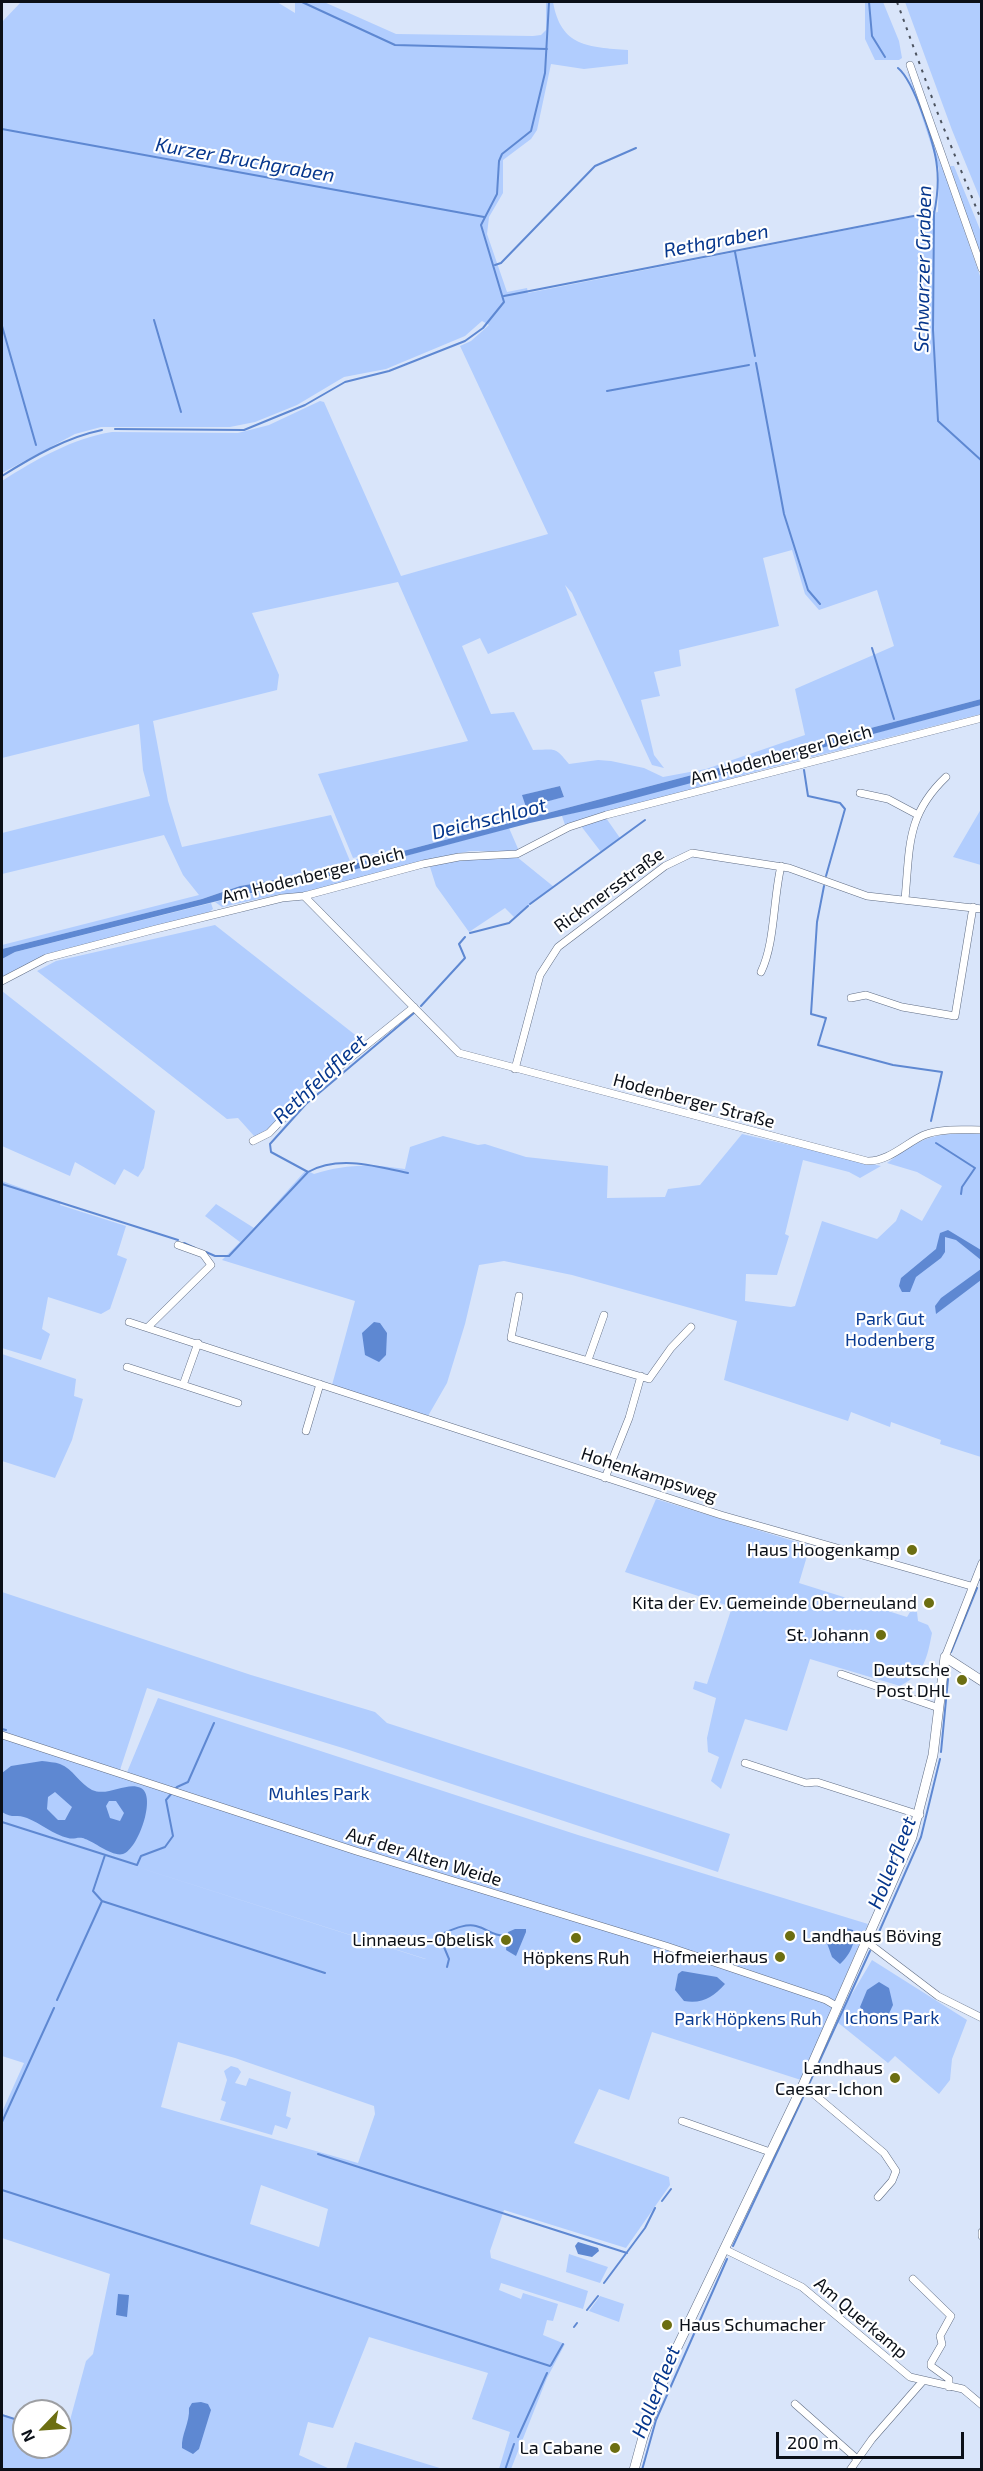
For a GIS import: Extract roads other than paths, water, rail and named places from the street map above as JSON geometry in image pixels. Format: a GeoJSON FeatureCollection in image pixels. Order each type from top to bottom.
{"type":"FeatureCollection","features":[{"type":"Feature","properties":{"kind":"street"},"geometry":{"type":"LineString","coordinates":[[910,65],[981,269]]}},
{"type":"Feature","properties":{"kind":"street","name":"Am Hodenberger Deich"},"geometry":{"type":"LineString","coordinates":[[2,981],[46,958],[272,901],[304,896],[459,856],[518,854],[569,827],[606,815],[981,718]]}},
{"type":"Feature","properties":{"kind":"street"},"geometry":{"type":"LineString","coordinates":[[905,898],[912,825],[933,790],[946,777]]}},
{"type":"Feature","properties":{"kind":"street"},"geometry":{"type":"LineString","coordinates":[[860,793],[888,799],[918,815]]}},
{"type":"Feature","properties":{"kind":"street","name":"Rickmersstraße"},"geometry":{"type":"LineString","coordinates":[[515,1069],[540,975],[558,947],[664,866],[680,857],[692,853],[781,866],[809,873],[867,896],[905,898],[981,909]]}},
{"type":"Feature","properties":{"kind":"street"},"geometry":{"type":"LineString","coordinates":[[760,972],[769,956],[774,896],[781,866]]}},
{"type":"Feature","properties":{"kind":"street","name":"Hodenberger Straße"},"geometry":{"type":"LineString","coordinates":[[304,896],[459,1053],[867,1161],[883,1158],[925,1135],[939,1131],[981,1130]]}},
{"type":"Feature","properties":{"kind":"street"},"geometry":{"type":"LineString","coordinates":[[851,998],[866,995],[902,1007],[955,1016],[973,908]]}},
{"type":"Feature","properties":{"kind":"street"},"geometry":{"type":"LineString","coordinates":[[253,1141],[269,1133],[309,1091],[414,1007]]}},
{"type":"Feature","properties":{"kind":"street"},"geometry":{"type":"LineString","coordinates":[[148,1327],[211,1264],[203,1254],[178,1245]]}},
{"type":"Feature","properties":{"kind":"street"},"geometry":{"type":"LineString","coordinates":[[519,1296],[511,1338],[649,1379],[658,1364],[691,1327]]}},
{"type":"Feature","properties":{"kind":"street"},"geometry":{"type":"LineString","coordinates":[[588,1360],[604,1315]]}},
{"type":"Feature","properties":{"kind":"street","name":"Hohenkampsweg"},"geometry":{"type":"LineString","coordinates":[[129,1322],[749,1524],[971,1586]]}},
{"type":"Feature","properties":{"kind":"street"},"geometry":{"type":"LineString","coordinates":[[183,1385],[198,1343]]}},
{"type":"Feature","properties":{"kind":"street"},"geometry":{"type":"LineString","coordinates":[[127,1366],[238,1403]]}},
{"type":"Feature","properties":{"kind":"street"},"geometry":{"type":"LineString","coordinates":[[605,1478],[629,1418],[641,1377]]}},
{"type":"Feature","properties":{"kind":"street"},"geometry":{"type":"LineString","coordinates":[[306,1431],[320,1384]]}},
{"type":"Feature","properties":{"kind":"street"},"geometry":{"type":"LineString","coordinates":[[634,2469],[643,2437],[672,2360],[803,2085],[867,1942],[920,1815],[933,1755],[945,1657],[981,1563]]}},
{"type":"Feature","properties":{"kind":"street"},"geometry":{"type":"LineString","coordinates":[[945,1657],[981,1681]]}},
{"type":"Feature","properties":{"kind":"street"},"geometry":{"type":"LineString","coordinates":[[841,1674],[939,1708]]}},
{"type":"Feature","properties":{"kind":"street","name":"Auf der Alten Weide"},"geometry":{"type":"LineString","coordinates":[[2,1735],[356,1851],[680,1951],[826,2000],[838,2007]]}},
{"type":"Feature","properties":{"kind":"street"},"geometry":{"type":"LineString","coordinates":[[745,1763],[806,1783],[818,1782],[920,1815]]}},
{"type":"Feature","properties":{"kind":"street"},"geometry":{"type":"LineString","coordinates":[[867,1942],[938,1996],[981,2018]]}},
{"type":"Feature","properties":{"kind":"street"},"geometry":{"type":"LineString","coordinates":[[803,2085],[825,2101],[884,2153],[896,2171],[892,2181],[878,2197]]}},
{"type":"Feature","properties":{"kind":"street"},"geometry":{"type":"LineString","coordinates":[[682,2121],[770,2152]]}},
{"type":"Feature","properties":{"kind":"street","name":"Am Querkamp"},"geometry":{"type":"LineString","coordinates":[[724,2249],[802,2287],[910,2377],[922,2382],[967,2391],[981,2405]]}},
{"type":"Feature","properties":{"kind":"street","name":"Am Querkamp"},"geometry":{"type":"LineString","coordinates":[[913,2279],[951,2316],[940,2336],[942,2344],[931,2363],[949,2379],[949,2387]]}},
{"type":"Feature","properties":{"kind":"street"},"geometry":{"type":"LineString","coordinates":[[850,2469],[856,2458],[922,2382]]}},
{"type":"Feature","properties":{"kind":"street"},"geometry":{"type":"LineString","coordinates":[[795,2403],[856,2458]]}},
{"type":"Feature","properties":{"kind":"waterway"},"geometry":{"type":"LineString","coordinates":[[302,2],[395,45],[547,49]]}},
{"type":"Feature","properties":{"kind":"waterway"},"geometry":{"type":"LineString","coordinates":[[115,429],[244,430],[305,405],[345,382],[389,371],[465,341],[483,328],[504,302],[481,225],[497,194],[499,161],[502,154],[531,131],[545,73],[549,2]]}},
{"type":"Feature","properties":{"kind":"waterway","name":"Schwarzer Graben"},"geometry":{"type":"LineString","coordinates":[[869,2],[872,36],[885,57]]}},
{"type":"Feature","properties":{"kind":"waterway","name":"Schwarzer Graben"},"geometry":{"type":"LineString","coordinates":[[898,68],[911,86],[923,114],[937,167],[934,214],[933,330],[938,421],[982,461]]}},
{"type":"Feature","properties":{"kind":"waterway","name":"Kurzer Bruchgraben"},"geometry":{"type":"LineString","coordinates":[[2,129],[484,217]]}},
{"type":"Feature","properties":{"kind":"waterway"},"geometry":{"type":"LineString","coordinates":[[495,265],[501,263],[595,166],[636,148]]}},
{"type":"Feature","properties":{"kind":"waterway","name":"Rethgraben"},"geometry":{"type":"LineString","coordinates":[[504,296],[934,212]]}},
{"type":"Feature","properties":{"kind":"waterway"},"geometry":{"type":"LineString","coordinates":[[735,252],[755,356]]}},
{"type":"Feature","properties":{"kind":"waterway"},"geometry":{"type":"LineString","coordinates":[[154,320],[181,412]]}},
{"type":"Feature","properties":{"kind":"waterway"},"geometry":{"type":"LineString","coordinates":[[2,326],[36,445]]}},
{"type":"Feature","properties":{"kind":"waterway"},"geometry":{"type":"LineString","coordinates":[[756,363],[784,514],[808,590],[820,604]]}},
{"type":"Feature","properties":{"kind":"waterway"},"geometry":{"type":"LineString","coordinates":[[607,391],[749,365]]}},
{"type":"Feature","properties":{"kind":"waterway"},"geometry":{"type":"LineString","coordinates":[[2,476],[63,443],[102,430]]}},
{"type":"Feature","properties":{"kind":"waterway"},"geometry":{"type":"LineString","coordinates":[[872,648],[894,719]]}},
{"type":"Feature","properties":{"kind":"waterway"},"geometry":{"type":"LineString","coordinates":[[804,770],[808,796],[840,803],[845,809],[826,876]]}},
{"type":"Feature","properties":{"kind":"waterway","name":"Rethfeldfleet"},"geometry":{"type":"LineString","coordinates":[[530,904],[645,820]]}},
{"type":"Feature","properties":{"kind":"waterway"},"geometry":{"type":"LineString","coordinates":[[824,886],[817,922],[811,1014],[826,1018],[818,1045],[893,1065],[942,1072],[931,1121]]}},
{"type":"Feature","properties":{"kind":"waterway","name":"Rethfeldfleet"},"geometry":{"type":"LineString","coordinates":[[470,933],[509,923],[528,906]]}},
{"type":"Feature","properties":{"kind":"waterway","name":"Rethfeldfleet"},"geometry":{"type":"LineString","coordinates":[[421,1006],[465,958],[459,944],[465,937]]}},
{"type":"Feature","properties":{"kind":"waterway","name":"Rethfeldfleet"},"geometry":{"type":"LineString","coordinates":[[308,1172],[271,1152],[270,1144],[306,1104],[414,1013]]}},
{"type":"Feature","properties":{"kind":"waterway"},"geometry":{"type":"LineString","coordinates":[[936,1143],[975,1168],[962,1187],[961,1194]]}},
{"type":"Feature","properties":{"kind":"waterway","name":"Rethfeldfleet"},"geometry":{"type":"LineString","coordinates":[[206,1252],[215,1256],[229,1256],[308,1172],[320,1167],[344,1163],[408,1173]]}},
{"type":"Feature","properties":{"kind":"waterway","name":"Rethfeldfleet"},"geometry":{"type":"LineString","coordinates":[[2,1184],[178,1240]]}},
{"type":"Feature","properties":{"kind":"waterway","name":"Rethfeldfleet"},"geometry":{"type":"LineString","coordinates":[[184,1243],[195,1248]]}},
{"type":"Feature","properties":{"kind":"waterway","name":"Hollerfleet"},"geometry":{"type":"LineString","coordinates":[[951,1652],[977,1588]]}},
{"type":"Feature","properties":{"kind":"waterway","name":"Hollerfleet"},"geometry":{"type":"LineString","coordinates":[[941,1752],[948,1679]]}},
{"type":"Feature","properties":{"kind":"waterway"},"geometry":{"type":"LineString","coordinates":[[2,1822],[137,1865],[141,1856],[165,1847],[173,1836],[166,1800],[177,1787],[188,1782],[214,1723]]}},
{"type":"Feature","properties":{"kind":"waterway"},"geometry":{"type":"LineString","coordinates":[[2,1729],[6,1730]]}},
{"type":"Feature","properties":{"kind":"waterway","name":"Hollerfleet"},"geometry":{"type":"LineString","coordinates":[[875,1941],[921,1837],[940,1759]]}},
{"type":"Feature","properties":{"kind":"waterway"},"geometry":{"type":"LineString","coordinates":[[57,2000],[102,1901],[93,1891],[105,1855]]}},
{"type":"Feature","properties":{"kind":"waterway"},"geometry":{"type":"LineString","coordinates":[[102,1901],[325,1973]]}},
{"type":"Feature","properties":{"kind":"waterway"},"geometry":{"type":"LineString","coordinates":[[447,1967],[449,1959],[439,1935],[471,1925],[495,1934],[508,1935]]}},
{"type":"Feature","properties":{"kind":"waterway","name":"Hollerfleet"},"geometry":{"type":"LineString","coordinates":[[809,2084],[870,1951]]}},
{"type":"Feature","properties":{"kind":"waterway"},"geometry":{"type":"LineString","coordinates":[[2,2122],[54,2008]]}},
{"type":"Feature","properties":{"kind":"waterway","name":"Hollerfleet"},"geometry":{"type":"LineString","coordinates":[[733,2246],[805,2093]]}},
{"type":"Feature","properties":{"kind":"waterway"},"geometry":{"type":"LineString","coordinates":[[318,2154],[627,2253]]}},
{"type":"Feature","properties":{"kind":"waterway"},"geometry":{"type":"LineString","coordinates":[[662,2201],[671,2189]]}},
{"type":"Feature","properties":{"kind":"waterway"},"geometry":{"type":"LineString","coordinates":[[2,2190],[550,2366]]}},
{"type":"Feature","properties":{"kind":"waterway"},"geometry":{"type":"LineString","coordinates":[[604,2283],[645,2228],[655,2208]]}},
{"type":"Feature","properties":{"kind":"waterway","name":"Hollerfleet"},"geometry":{"type":"LineString","coordinates":[[642,2470],[656,2420],[727,2259]]}},
{"type":"Feature","properties":{"kind":"waterway"},"geometry":{"type":"LineString","coordinates":[[587,2310],[598,2296]]}},
{"type":"Feature","properties":{"kind":"waterway"},"geometry":{"type":"LineString","coordinates":[[574,2327],[577,2323]]}},
{"type":"Feature","properties":{"kind":"waterway"},"geometry":{"type":"LineString","coordinates":[[551,2365],[563,2344]]}},
{"type":"Feature","properties":{"kind":"waterway"},"geometry":{"type":"LineString","coordinates":[[518,2437],[547,2373]]}},
{"type":"Feature","properties":{"kind":"waterway"},"geometry":{"type":"LineString","coordinates":[[2,2415],[12,2418]]}},
{"type":"Feature","properties":{"kind":"waterway"},"geometry":{"type":"LineString","coordinates":[[505,2470],[514,2444]]}},
{"type":"Feature","properties":{"kind":"railway"},"geometry":{"type":"LineString","coordinates":[[897,2],[938,114],[982,222]]}},
{"type":"Feature","properties":{"kind":"place","name":"Haus Hoogenkamp"},"geometry":{"type":"Point","coordinates":[912,1550]}},
{"type":"Feature","properties":{"kind":"place","name":"Kita der Ev. Gemeinde Oberneuland"},"geometry":{"type":"Point","coordinates":[929,1603]}},
{"type":"Feature","properties":{"kind":"place","name":"St. Johann"},"geometry":{"type":"Point","coordinates":[881,1635]}},
{"type":"Feature","properties":{"kind":"place","name":"Deutsche Post DHL"},"geometry":{"type":"Point","coordinates":[962,1680]}},
{"type":"Feature","properties":{"kind":"place","name":"Landhaus Böving"},"geometry":{"type":"Point","coordinates":[790,1936]}},
{"type":"Feature","properties":{"kind":"place","name":"Höpkens Ruh"},"geometry":{"type":"Point","coordinates":[576,1938]}},
{"type":"Feature","properties":{"kind":"place","name":"Linnaeus-Obelisk"},"geometry":{"type":"Point","coordinates":[506,1940]}},
{"type":"Feature","properties":{"kind":"place","name":"Hofmeierhaus"},"geometry":{"type":"Point","coordinates":[780,1957]}},
{"type":"Feature","properties":{"kind":"place","name":"Landhaus Caesar-Ichon"},"geometry":{"type":"Point","coordinates":[895,2078]}},
{"type":"Feature","properties":{"kind":"place","name":"Haus Schumacher"},"geometry":{"type":"Point","coordinates":[667,2325]}},
{"type":"Feature","properties":{"kind":"place","name":"La Cabane"},"geometry":{"type":"Point","coordinates":[615,2448]}},
{"type":"Feature","properties":{"kind":"water label","name":"Deichschloot"},"geometry":{"type":"Point","coordinates":[489,819]}},
{"type":"Feature","properties":{"kind":"park label","name":"Park Gut Hodenberg"},"geometry":{"type":"Point","coordinates":[890,1329]}},
{"type":"Feature","properties":{"kind":"park label","name":"Muhles Park"},"geometry":{"type":"Point","coordinates":[319,1794]}},
{"type":"Feature","properties":{"kind":"park label","name":"Ichons Park"},"geometry":{"type":"Point","coordinates":[892,2018]}},
{"type":"Feature","properties":{"kind":"park label","name":"Park Höpkens Ruh"},"geometry":{"type":"Point","coordinates":[748,2019]}}]}
